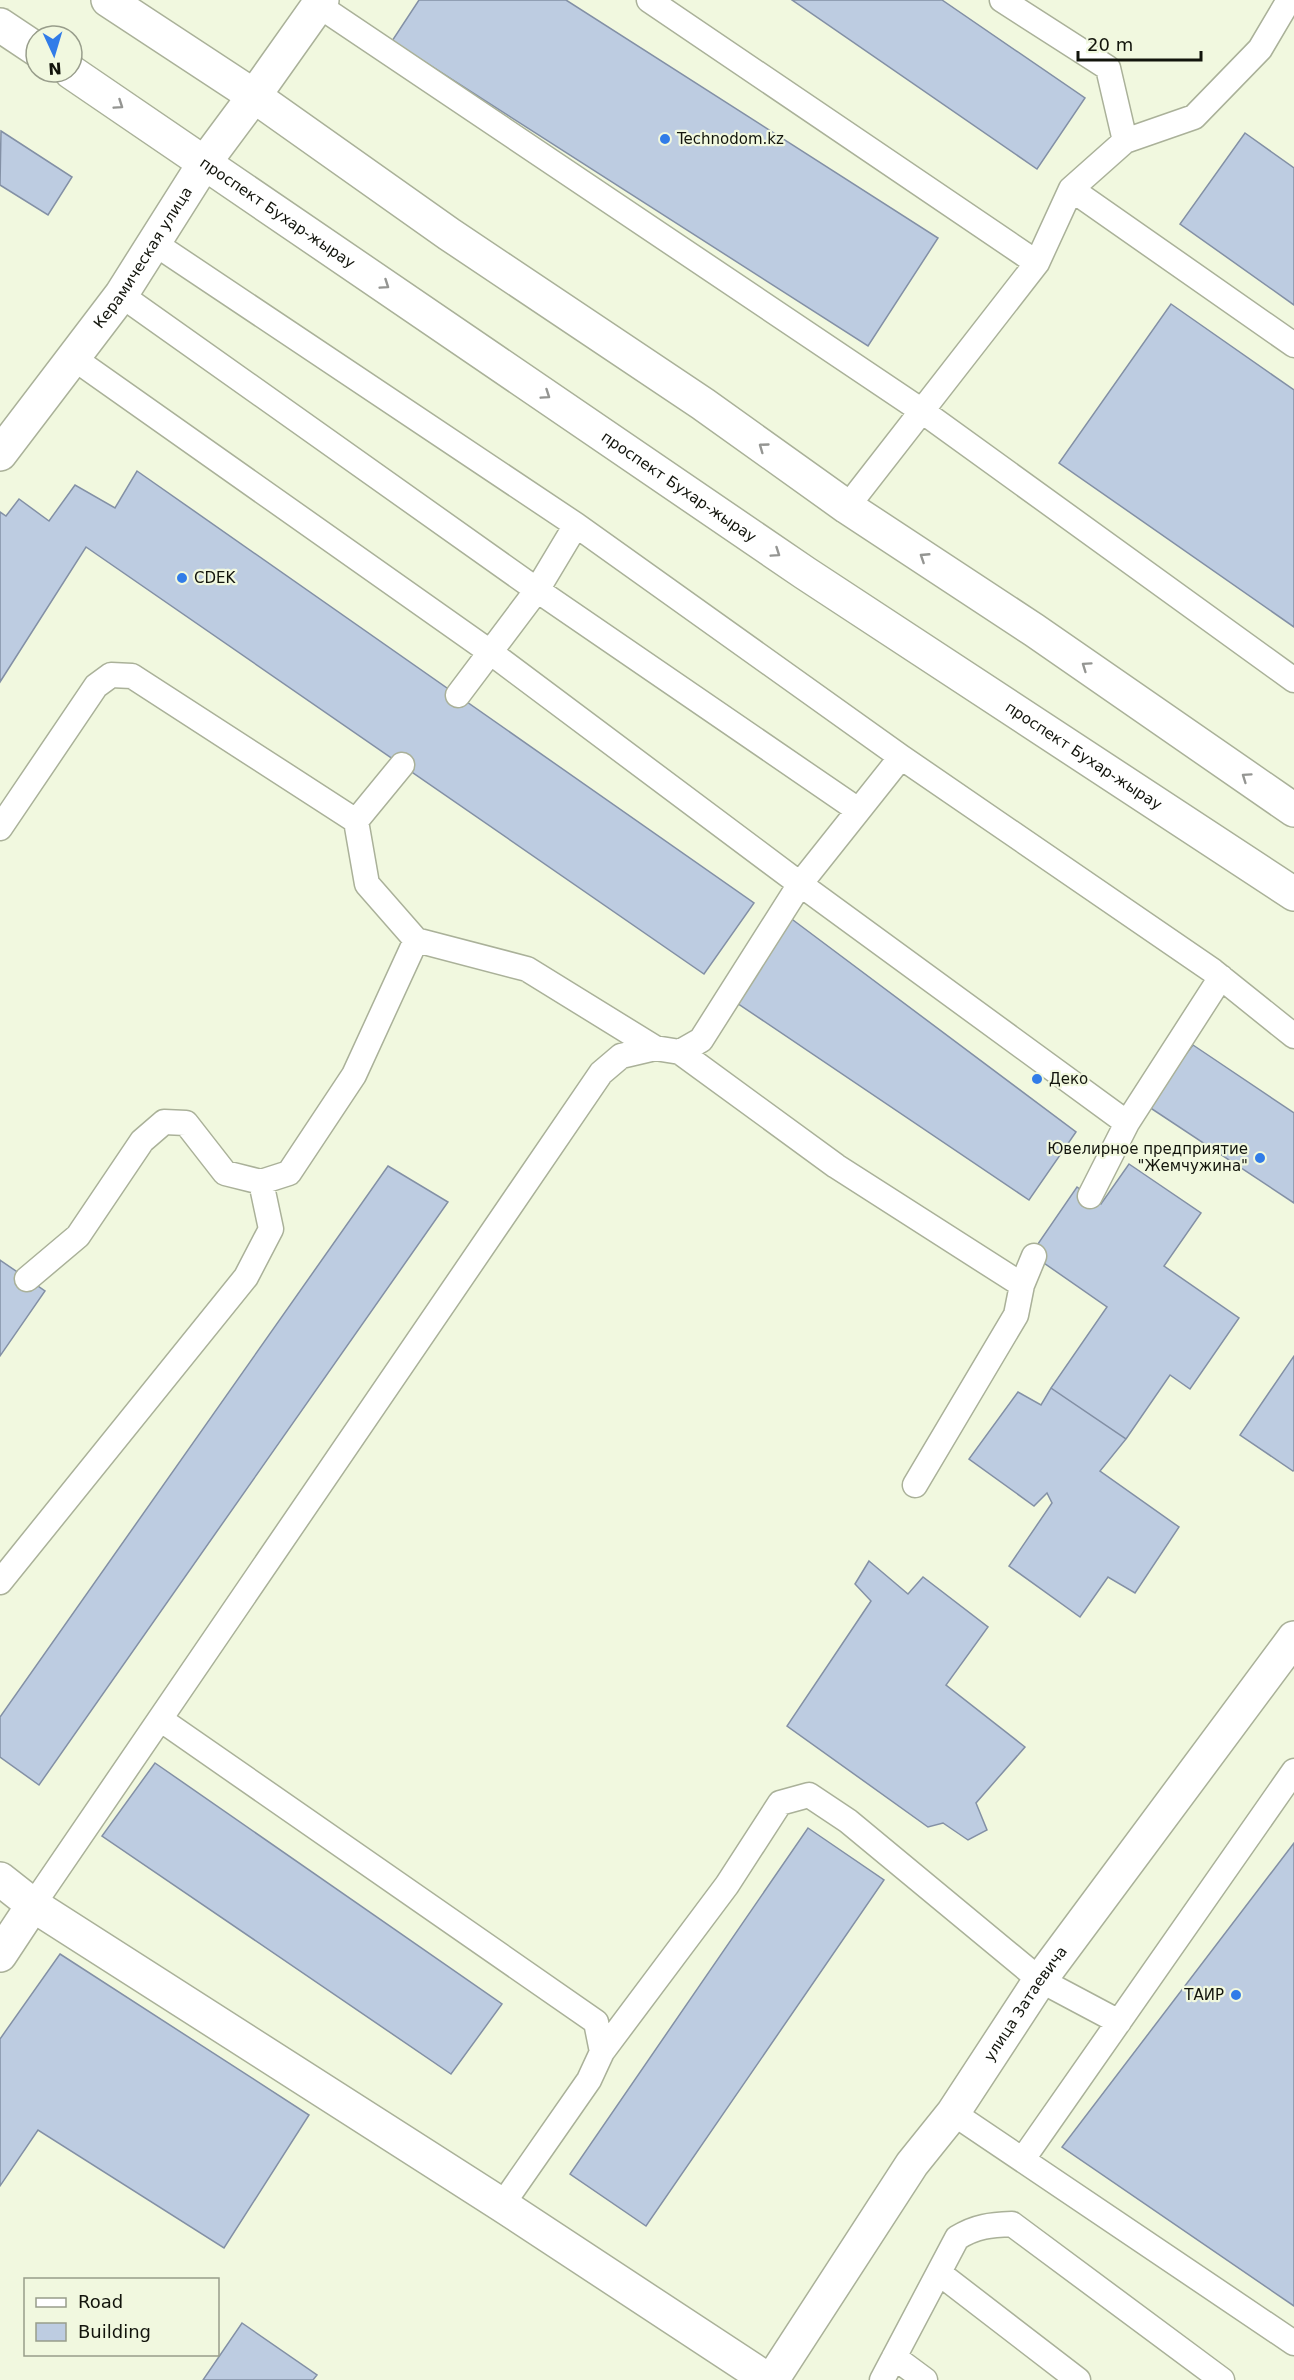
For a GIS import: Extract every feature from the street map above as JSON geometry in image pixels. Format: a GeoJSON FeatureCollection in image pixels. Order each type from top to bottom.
{"type":"FeatureCollection","features":[{"type":"Feature","properties":{"kind":"main road"},"geometry":{"type":"LineString","coordinates":[[108,0],[254,96],[449,234],[703,404],[847,507],[1034,630],[1294,810]]}},
{"type":"Feature","properties":{"kind":"main road","name":"Керамическая улица"},"geometry":{"type":"LineString","coordinates":[[0,454],[72,357],[121,296],[205,162],[320,3]]}},
{"type":"Feature","properties":{"kind":"main road"},"geometry":{"type":"LineString","coordinates":[[0,25],[24,41]]}},
{"type":"Feature","properties":{"kind":"main road","name":"проспект Бухар-жырау"},"geometry":{"type":"LineString","coordinates":[[84,81],[805,573],[1294,894]]}},
{"type":"Feature","properties":{"kind":"main road","name":"улица Затаевича"},"geometry":{"type":"LineString","coordinates":[[770,2380],[912,2164],[953,2113],[1040,1980],[1294,1638]]}},
{"type":"Feature","properties":{"kind":"main road"},"geometry":{"type":"LineString","coordinates":[[0,1879],[33,1905],[502,2205],[770,2380]]}},
{"type":"Feature","properties":{"kind":"main road"},"geometry":{"type":"LineString","coordinates":[[0,1955],[33,1905]]}},
{"type":"Feature","properties":{"kind":"lane"},"geometry":{"type":"LineString","coordinates":[[649,0],[1038,263]]}},
{"type":"Feature","properties":{"kind":"lane"},"geometry":{"type":"LineString","coordinates":[[1002,0],[1108,68],[1125,141]]}},
{"type":"Feature","properties":{"kind":"lane"},"geometry":{"type":"LineString","coordinates":[[847,507],[1038,263],[1071,189],[1125,141],[1194,117],[1260,49],[1292,0]]}},
{"type":"Feature","properties":{"kind":"lane"},"geometry":{"type":"LineString","coordinates":[[320,3],[922,411],[1294,680]]}},
{"type":"Feature","properties":{"kind":"lane"},"geometry":{"type":"LineString","coordinates":[[1071,189],[1294,345]]}},
{"type":"Feature","properties":{"kind":"lane"},"geometry":{"type":"LineString","coordinates":[[154,243],[576,525],[901,757],[1221,977],[1294,1036]]}},
{"type":"Feature","properties":{"kind":"lane"},"geometry":{"type":"LineString","coordinates":[[121,296],[537,590],[858,810]]}},
{"type":"Feature","properties":{"kind":"lane"},"geometry":{"type":"LineString","coordinates":[[72,357],[490,652],[800,884],[1127,1123]]}},
{"type":"Feature","properties":{"kind":"lane"},"geometry":{"type":"LineString","coordinates":[[458,695],[537,590],[576,525]]}},
{"type":"Feature","properties":{"kind":"lane"},"geometry":{"type":"LineString","coordinates":[[0,828],[96,686],[111,675],[132,676],[356,821],[367,884],[416,940],[526,969],[655,1048]]}},
{"type":"Feature","properties":{"kind":"lane"},"geometry":{"type":"LineString","coordinates":[[680,1052],[702,1040],[800,884],[901,757]]}},
{"type":"Feature","properties":{"kind":"lane"},"geometry":{"type":"LineString","coordinates":[[356,821],[402,765]]}},
{"type":"Feature","properties":{"kind":"lane"},"geometry":{"type":"LineString","coordinates":[[27,1278],[78,1236],[142,1141],[164,1122],[186,1124],[225,1173],[261,1182],[289,1173],[354,1075],[416,940]]}},
{"type":"Feature","properties":{"kind":"lane"},"geometry":{"type":"LineString","coordinates":[[1090,1196],[1127,1123],[1221,977]]}},
{"type":"Feature","properties":{"kind":"lane"},"geometry":{"type":"LineString","coordinates":[[33,1905],[601,1073],[621,1056],[655,1048],[680,1052],[836,1166],[1022,1285]]}},
{"type":"Feature","properties":{"kind":"lane"},"geometry":{"type":"LineString","coordinates":[[0,1582],[246,1278],[272,1229],[261,1182]]}},
{"type":"Feature","properties":{"kind":"lane"},"geometry":{"type":"LineString","coordinates":[[915,1485],[1016,1315],[1022,1285],[1034,1257]]}},
{"type":"Feature","properties":{"kind":"lane"},"geometry":{"type":"LineString","coordinates":[[160,1719],[596,2022],[602,2052]]}},
{"type":"Feature","properties":{"kind":"lane"},"geometry":{"type":"LineString","coordinates":[[1023,2159],[1294,1771]]}},
{"type":"Feature","properties":{"kind":"lane"},"geometry":{"type":"LineString","coordinates":[[502,2205],[589,2080],[602,2052],[727,1885],[780,1803],[809,1795],[848,1821],[1040,1980],[1119,2022]]}},
{"type":"Feature","properties":{"kind":"lane"},"geometry":{"type":"LineString","coordinates":[[953,2113],[1294,2343]]}},
{"type":"Feature","properties":{"kind":"lane"},"geometry":{"type":"LineString","coordinates":[[882,2380],[957,2238],[970,2229],[985,2225],[1012,2224],[1222,2380]]}},
{"type":"Feature","properties":{"kind":"lane"},"geometry":{"type":"LineString","coordinates":[[939,2273],[1078,2380]]}},
{"type":"Feature","properties":{"kind":"lane"},"geometry":{"type":"LineString","coordinates":[[894,2357],[925,2380]]}},
{"type":"Feature","properties":{"kind":"building","name":"Technodom.kz"},"geometry":{"type":"Polygon","coordinates":[[[419,0],[566,0],[938,238],[868,346],[392,41],[419,0]]]}},
{"type":"Feature","properties":{"kind":"building"},"geometry":{"type":"Polygon","coordinates":[[[792,0],[942,0],[1085,98],[1037,169],[792,0]]]}},
{"type":"Feature","properties":{"kind":"building"},"geometry":{"type":"Polygon","coordinates":[[[1,131],[72,177],[48,215],[0,185],[1,131]]]}},
{"type":"Feature","properties":{"kind":"building"},"geometry":{"type":"Polygon","coordinates":[[[1245,133],[1294,168],[1294,305],[1180,224],[1245,133]]]}},
{"type":"Feature","properties":{"kind":"building"},"geometry":{"type":"Polygon","coordinates":[[[1171,304],[1294,390],[1294,627],[1059,463],[1171,304]]]}},
{"type":"Feature","properties":{"kind":"building"},"geometry":{"type":"Polygon","coordinates":[[[137,471],[754,903],[704,974],[86,547],[0,682],[0,512],[6,516],[19,499],[49,521],[75,485],[115,508],[137,471]]]}},
{"type":"Feature","properties":{"kind":"building"},"geometry":{"type":"Polygon","coordinates":[[[785,914],[1076,1132],[1029,1200],[731,999],[785,914]]]}},
{"type":"Feature","properties":{"kind":"building","name":"Ювелирное предприятие \"Жемчужина\""},"geometry":{"type":"Polygon","coordinates":[[[1193,1045],[1294,1113],[1294,1203],[1146,1105],[1193,1045]]]}},
{"type":"Feature","properties":{"kind":"building"},"geometry":{"type":"Polygon","coordinates":[[[1129,1164],[1201,1213],[1164,1266],[1239,1318],[1190,1389],[1170,1375],[1126,1439],[1051,1388],[1107,1307],[1031,1254],[1077,1187],[1101,1204],[1129,1164]]]}},
{"type":"Feature","properties":{"kind":"building"},"geometry":{"type":"Polygon","coordinates":[[[388,1166],[448,1202],[39,1785],[0,1757],[0,1717],[388,1166]]]}},
{"type":"Feature","properties":{"kind":"building"},"geometry":{"type":"Polygon","coordinates":[[[0,1260],[45,1291],[0,1356],[0,1260]]]}},
{"type":"Feature","properties":{"kind":"building"},"geometry":{"type":"Polygon","coordinates":[[[1294,1356],[1294,1470],[1293,1471],[1240,1435],[1294,1356]]]}},
{"type":"Feature","properties":{"kind":"building"},"geometry":{"type":"Polygon","coordinates":[[[1051,1388],[1126,1439],[1100,1471],[1179,1527],[1135,1593],[1108,1577],[1080,1617],[1009,1566],[1052,1503],[1047,1493],[1034,1506],[969,1459],[1018,1392],[1041,1405],[1051,1388]]]}},
{"type":"Feature","properties":{"kind":"building"},"geometry":{"type":"Polygon","coordinates":[[[869,1561],[908,1594],[923,1577],[988,1627],[946,1685],[1025,1747],[976,1803],[987,1830],[968,1840],[943,1823],[928,1827],[787,1726],[871,1601],[855,1584],[869,1561]]]}},
{"type":"Feature","properties":{"kind":"building"},"geometry":{"type":"Polygon","coordinates":[[[155,1763],[502,2004],[451,2074],[102,1836],[155,1763]]]}},
{"type":"Feature","properties":{"kind":"building"},"geometry":{"type":"Polygon","coordinates":[[[808,1828],[884,1880],[646,2226],[570,2174],[808,1828]]]}},
{"type":"Feature","properties":{"kind":"building","name":"ТАИР"},"geometry":{"type":"Polygon","coordinates":[[[1294,1843],[1294,2306],[1062,2147],[1294,1843]]]}},
{"type":"Feature","properties":{"kind":"building"},"geometry":{"type":"Polygon","coordinates":[[[60,1954],[309,2115],[224,2248],[38,2130],[0,2186],[0,2039],[60,1954]]]}},
{"type":"Feature","properties":{"kind":"building"},"geometry":{"type":"Polygon","coordinates":[[[242,2323],[317,2375],[313,2380],[203,2380],[242,2323]]]}},
{"type":"Feature","properties":{"kind":"place","name":"Technodom.kz"},"geometry":{"type":"Point","coordinates":[665,139]}},
{"type":"Feature","properties":{"kind":"place","name":"CDEK"},"geometry":{"type":"Point","coordinates":[182,578]}},
{"type":"Feature","properties":{"kind":"place","name":"Деко"},"geometry":{"type":"Point","coordinates":[1037,1079]}},
{"type":"Feature","properties":{"kind":"place","name":"Ювелирное предприятие \"Жемчужина\""},"geometry":{"type":"Point","coordinates":[1260,1158]}},
{"type":"Feature","properties":{"kind":"place","name":"ТАИР"},"geometry":{"type":"Point","coordinates":[1236,1995]}}]}
